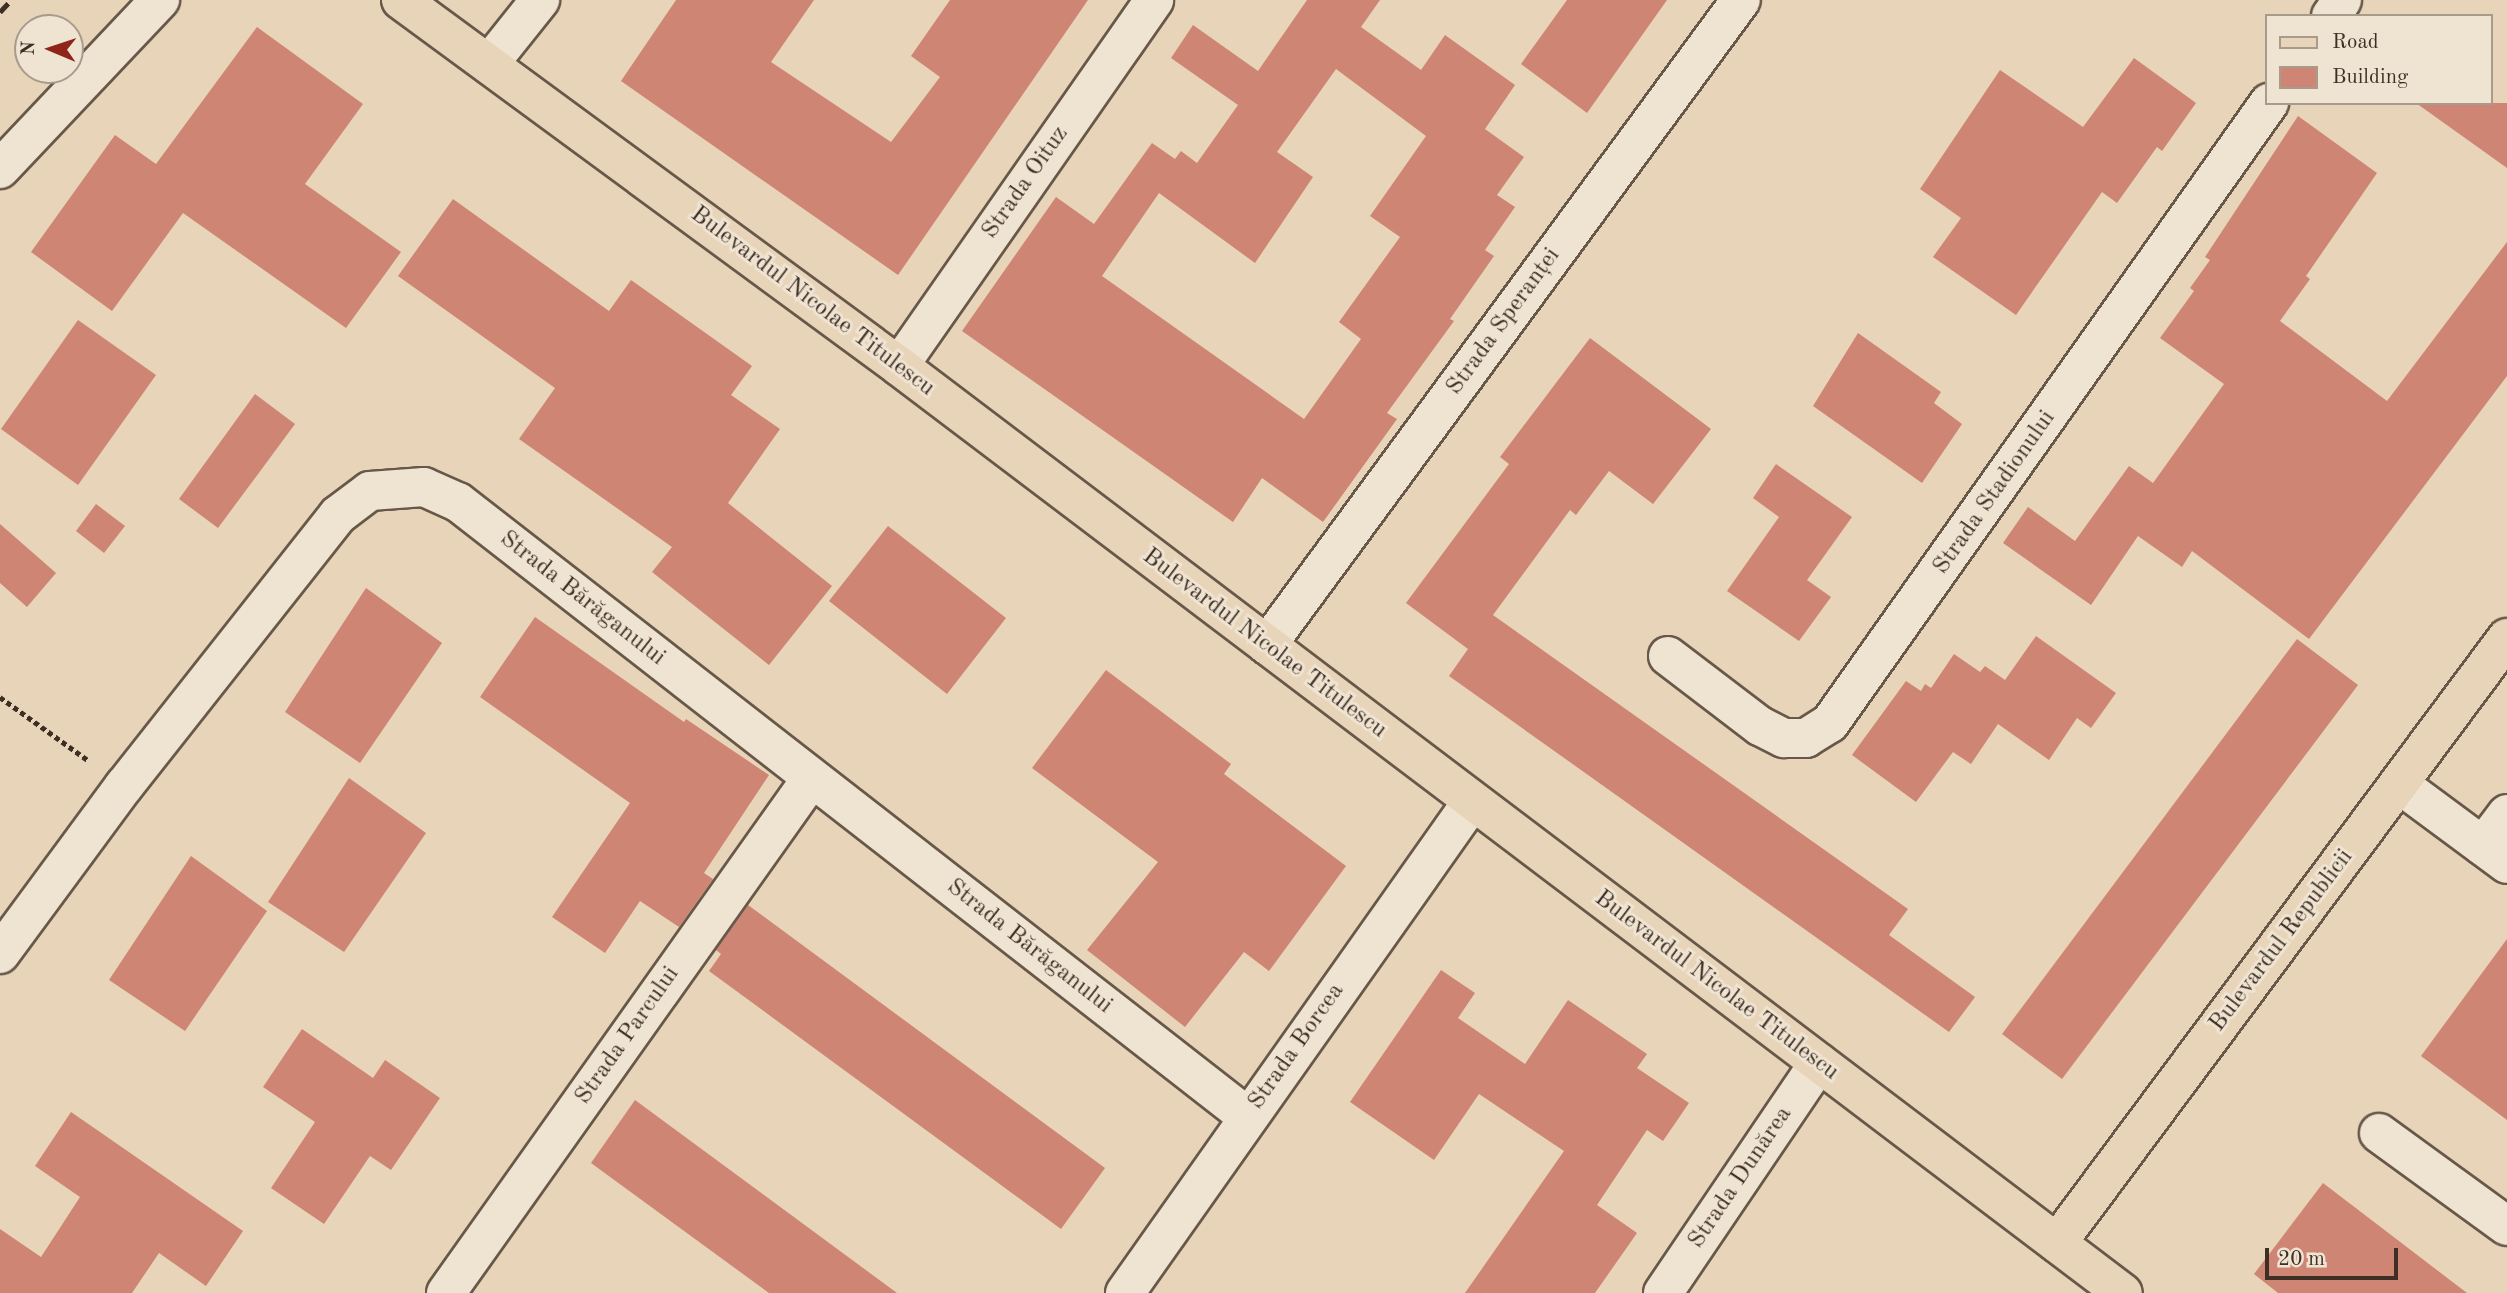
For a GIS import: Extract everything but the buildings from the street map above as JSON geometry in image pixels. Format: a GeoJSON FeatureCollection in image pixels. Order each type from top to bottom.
{"type":"FeatureCollection","features":[{"type":"Feature","properties":{"kind":"main road","name":"Bulevardul Nicolae Titulescu"},"geometry":{"type":"LineString","coordinates":[[401,0],[899,366],[1471,803],[2123,1293]]}},
{"type":"Feature","properties":{"kind":"main road","name":"Bulevardul Republicii"},"geometry":{"type":"LineString","coordinates":[[2057,1243],[2507,638]]}},
{"type":"Feature","properties":{"kind":"street"},"geometry":{"type":"LineString","coordinates":[[0,169],[160,0]]}},
{"type":"Feature","properties":{"kind":"street"},"geometry":{"type":"LineString","coordinates":[[489,64],[540,0]]}},
{"type":"Feature","properties":{"kind":"street","name":"Strada Oituz"},"geometry":{"type":"LineString","coordinates":[[899,366],[1154,0]]}},
{"type":"Feature","properties":{"kind":"street","name":"Strada Speranței"},"geometry":{"type":"LineString","coordinates":[[1267,645],[1741,0]]}},
{"type":"Feature","properties":{"kind":"street","name":"Strada Stadionului"},"geometry":{"type":"LineString","coordinates":[[1668,656],[1760,726],[1784,738],[1806,738],[1830,723],[2268,105]]}},
{"type":"Feature","properties":{"kind":"street","name":"Strada Bărăganului"},"geometry":{"type":"LineString","coordinates":[[0,954],[124,786],[338,515],[370,491],[397,486],[424,486],[458,502],[1248,1117]]}},
{"type":"Feature","properties":{"kind":"street","name":"Strada Parcului"},"geometry":{"type":"LineString","coordinates":[[446,1293],[811,779]]}},
{"type":"Feature","properties":{"kind":"street"},"geometry":{"type":"LineString","coordinates":[[2399,784],[2495,855],[2507,814]]}},
{"type":"Feature","properties":{"kind":"street","name":"Strada Borcea"},"geometry":{"type":"LineString","coordinates":[[1125,1293],[1471,803]]}},
{"type":"Feature","properties":{"kind":"street","name":"Strada Dunărea"},"geometry":{"type":"LineString","coordinates":[[1663,1293],[1819,1063]]}},
{"type":"Feature","properties":{"kind":"street"},"geometry":{"type":"LineString","coordinates":[[2379,1133],[2507,1226]]}},
{"type":"Feature","properties":{"kind":"path"},"geometry":{"type":"LineString","coordinates":[[0,697],[124,786]]}},
{"type":"Feature","properties":{"kind":"railway"},"geometry":{"type":"LineString","coordinates":[[0,12],[11,0]]}}]}
